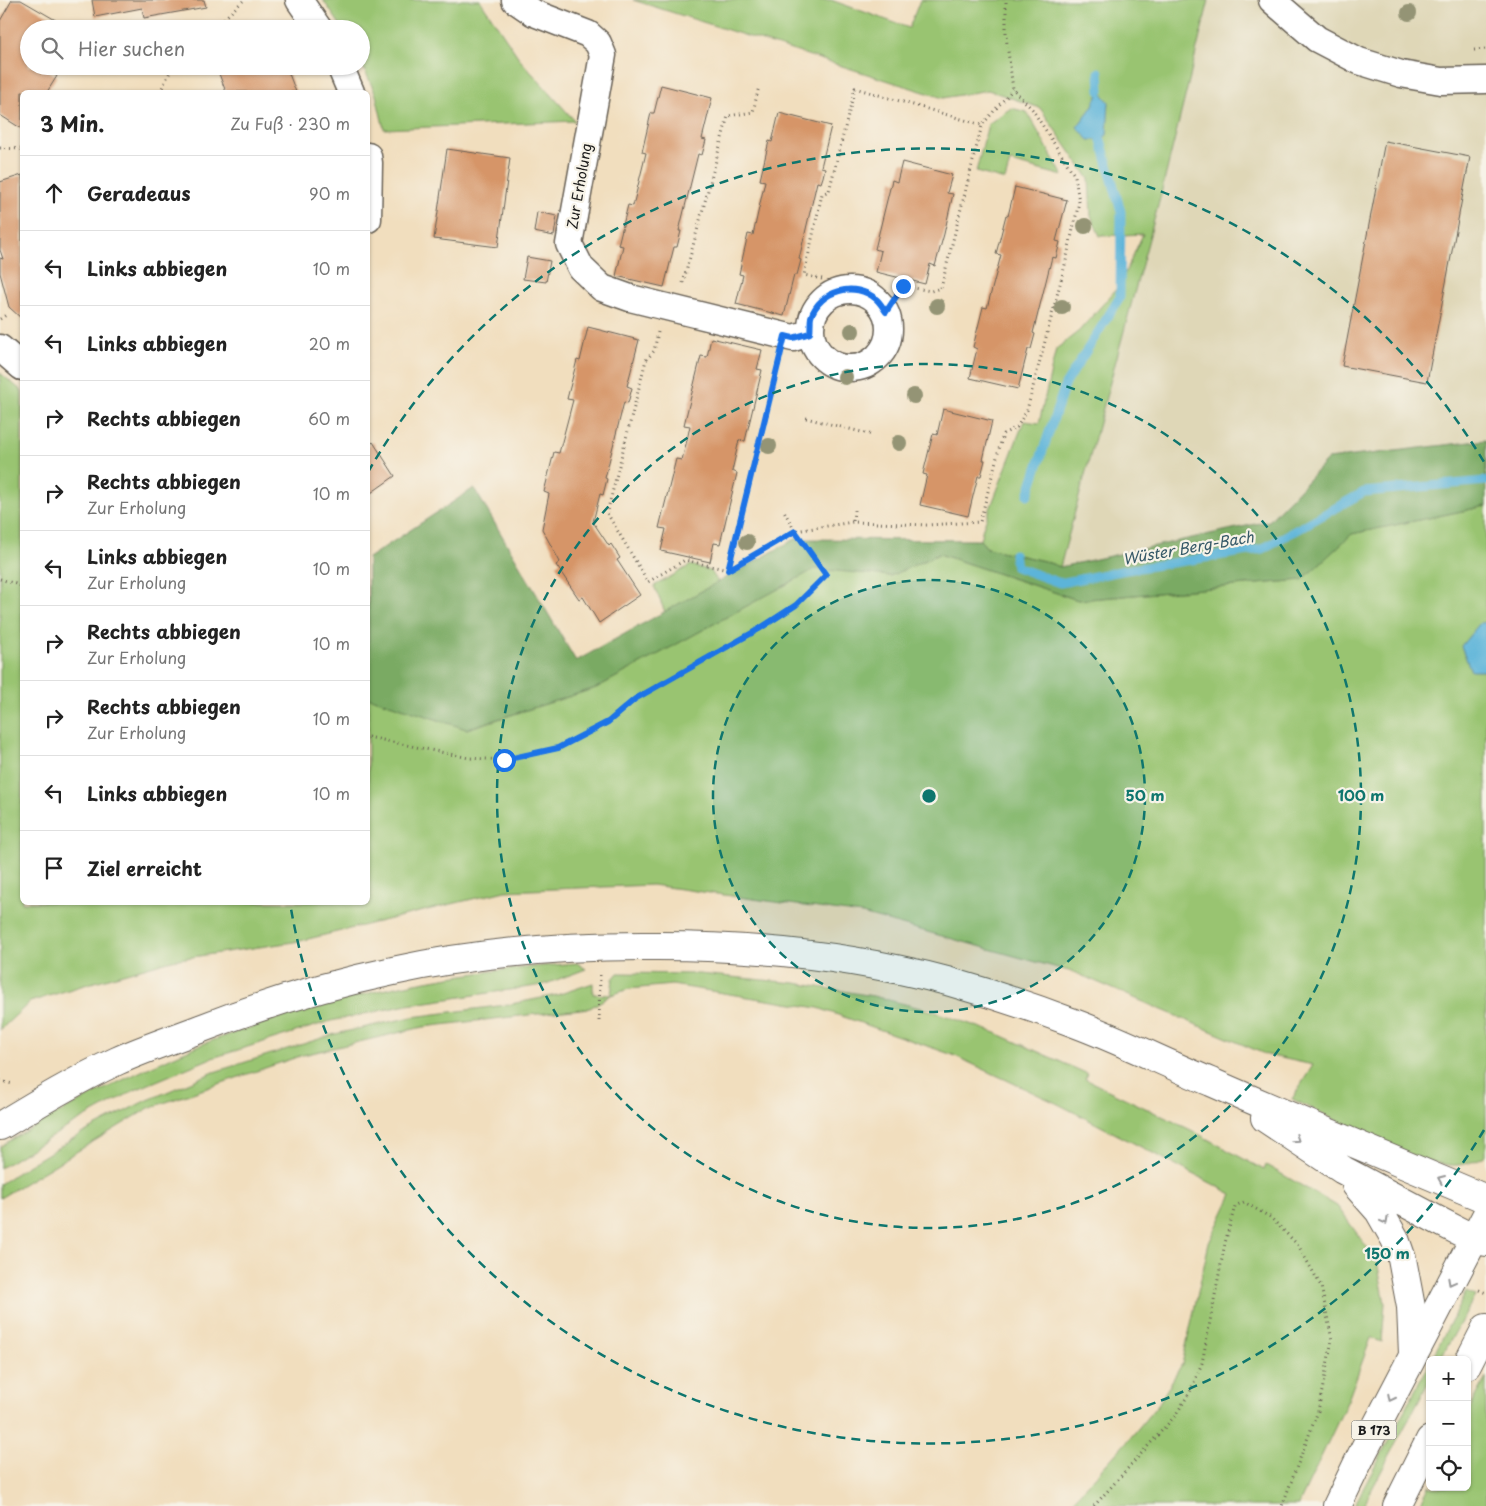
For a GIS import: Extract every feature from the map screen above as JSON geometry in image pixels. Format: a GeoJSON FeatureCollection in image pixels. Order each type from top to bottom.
{"type":"FeatureCollection","features":[{"type":"Feature","properties":{"kind":"main road"},"geometry":{"type":"LineString","coordinates":[[0,1126],[56,1092],[120,1059],[250,1010],[310,992],[392,971],[500,953],[600,946],[702,946],[792,952],[890,968],[946,981],[999,997],[1076,1024],[1211,1083],[1486,1198]]}},
{"type":"Feature","properties":{"kind":"main road"},"geometry":{"type":"LineString","coordinates":[[1211,1083],[1343,1170],[1482,1232]]}},
{"type":"Feature","properties":{"kind":"main road"},"geometry":{"type":"LineString","coordinates":[[1343,1170],[1379,1211],[1395,1240],[1402,1259],[1412,1307],[1413,1354]]}},
{"type":"Feature","properties":{"kind":"main road","name":"B 173"},"geometry":{"type":"LineString","coordinates":[[1336,1506],[1413,1354],[1482,1232]]}},
{"type":"Feature","properties":{"kind":"main road"},"geometry":{"type":"LineString","coordinates":[[1471,1358],[1486,1328]]}},
{"type":"Feature","properties":{"kind":"main road"},"geometry":{"type":"LineString","coordinates":[[1397,1506],[1427,1446]]}},
{"type":"Feature","properties":{"kind":"street"},"geometry":{"type":"LineString","coordinates":[[299,0],[313,20]]}},
{"type":"Feature","properties":{"kind":"street","name":"Zur Erholung"},"geometry":{"type":"LineString","coordinates":[[515,0],[534,13],[588,34],[598,43],[603,55],[569,244],[581,268],[602,288],[630,298],[798,334]]}},
{"type":"Feature","properties":{"kind":"street"},"geometry":{"type":"LineString","coordinates":[[1272,0],[1316,39],[1359,61],[1401,74],[1441,81],[1486,80]]}},
{"type":"Feature","properties":{"kind":"street"},"geometry":{"type":"LineString","coordinates":[[344,75],[350,90]]}},
{"type":"Feature","properties":{"kind":"street"},"geometry":{"type":"LineString","coordinates":[[847,289],[863,291],[876,299],[886,312],[890,330],[885,348],[873,361],[860,367],[846,368],[833,365],[821,357],[813,346],[798,334],[812,317],[819,303],[832,293],[847,289]]}},
{"type":"Feature","properties":{"kind":"street"},"geometry":{"type":"LineString","coordinates":[[0,348],[20,365]]}},
{"type":"Feature","properties":{"kind":"path"},"geometry":{"type":"LineString","coordinates":[[223,20],[244,0]]}},
{"type":"Feature","properties":{"kind":"path"},"geometry":{"type":"LineString","coordinates":[[659,327],[654,351],[646,360],[607,514],[648,582],[685,560],[728,570],[795,531],[853,522],[926,525],[980,522],[1002,434],[1017,427],[1027,410],[1066,261],[1079,202],[1075,176],[1032,109],[1012,89],[1006,36],[1006,0]]}},
{"type":"Feature","properties":{"kind":"path"},"geometry":{"type":"LineString","coordinates":[[1470,51],[1486,49]]}},
{"type":"Feature","properties":{"kind":"path"},"geometry":{"type":"LineString","coordinates":[[161,90],[168,75]]}},
{"type":"Feature","properties":{"kind":"path"},"geometry":{"type":"LineString","coordinates":[[681,290],[728,116],[753,112],[759,86]]}},
{"type":"Feature","properties":{"kind":"path"},"geometry":{"type":"LineString","coordinates":[[822,279],[804,275],[822,194],[829,191],[855,88],[982,125]]}},
{"type":"Feature","properties":{"kind":"path"},"geometry":{"type":"LineString","coordinates":[[886,312],[903,286],[931,292],[941,288],[982,125],[1012,89]]}},
{"type":"Feature","properties":{"kind":"path"},"geometry":{"type":"LineString","coordinates":[[0,148],[20,149]]}},
{"type":"Feature","properties":{"kind":"path"},"geometry":{"type":"LineString","coordinates":[[0,319],[8,314]]}},
{"type":"Feature","properties":{"kind":"path"},"geometry":{"type":"LineString","coordinates":[[728,570],[798,334]]}},
{"type":"Feature","properties":{"kind":"path"},"geometry":{"type":"LineString","coordinates":[[806,418],[873,435]]}},
{"type":"Feature","properties":{"kind":"path"},"geometry":{"type":"LineString","coordinates":[[370,737],[469,758],[504,760],[558,748],[608,722],[635,699],[759,629],[796,605],[826,575],[795,531],[784,509]]}},
{"type":"Feature","properties":{"kind":"path"},"geometry":{"type":"LineString","coordinates":[[853,522],[854,510]]}},
{"type":"Feature","properties":{"kind":"path"},"geometry":{"type":"LineString","coordinates":[[0,579],[20,585]]}},
{"type":"Feature","properties":{"kind":"path"},"geometry":{"type":"LineString","coordinates":[[599,1021],[600,977]]}},
{"type":"Feature","properties":{"kind":"path"},"geometry":{"type":"LineString","coordinates":[[1094,1506],[1174,1416],[1190,1392],[1202,1363],[1225,1242],[1235,1206],[1244,1202],[1270,1217],[1298,1245],[1321,1286],[1332,1340],[1318,1411],[1282,1506]]}},
{"type":"Feature","properties":{"kind":"shaded area"},"geometry":{"type":"Polygon","coordinates":[[[1209,0],[1486,0],[1486,440],[1328,459],[1269,521],[1060,567],[1160,198],[1209,0]]]}},
{"type":"Feature","properties":{"kind":"green space"},"geometry":{"type":"Polygon","coordinates":[[[323,0],[480,0],[521,61],[575,121],[384,129],[376,95],[367,75],[370,75],[370,20],[337,20],[323,0]]]}},
{"type":"Feature","properties":{"kind":"green space"},"geometry":{"type":"Polygon","coordinates":[[[633,0],[831,0],[909,28],[920,0],[1209,0],[1160,198],[1060,567],[1044,561],[987,548],[980,540],[983,527],[1024,421],[1039,423],[1056,349],[1079,331],[1119,286],[1143,234],[1100,236],[1091,216],[1089,179],[1040,108],[988,90],[943,98],[633,0]]]}},
{"type":"Feature","properties":{"kind":"green space"},"geometry":{"type":"Polygon","coordinates":[[[1011,108],[1027,112],[1063,176],[1010,162],[1005,180],[976,172],[988,124],[1011,108]]]}},
{"type":"Feature","properties":{"kind":"green space"},"geometry":{"type":"Polygon","coordinates":[[[0,373],[20,389],[20,905],[370,905],[370,698],[467,729],[596,688],[816,568],[890,576],[939,554],[1078,600],[1302,580],[1351,534],[1486,506],[1486,1155],[1478,1160],[1459,1165],[1450,1165],[1428,1161],[1397,1149],[1292,1099],[1313,1065],[1267,1055],[1076,973],[862,914],[652,885],[505,891],[300,941],[172,960],[30,1002],[0,1030],[0,373]]]}},
{"type":"Feature","properties":{"kind":"green space"},"geometry":{"type":"Polygon","coordinates":[[[1486,440],[1486,506],[1352,534],[1302,580],[1078,600],[939,554],[890,576],[815,569],[596,688],[466,729],[370,698],[370,557],[474,488],[576,661],[795,539],[980,540],[987,548],[1044,561],[1060,567],[1269,521],[1328,459],[1486,440]]]}},
{"type":"Feature","properties":{"kind":"green space"},"geometry":{"type":"Polygon","coordinates":[[[691,565],[711,571],[718,582],[665,612],[654,586],[691,565]]]}},
{"type":"Feature","properties":{"kind":"green space"},"geometry":{"type":"Polygon","coordinates":[[[577,963],[586,969],[543,985],[407,1005],[331,1021],[209,1059],[135,1090],[71,1125],[0,1168],[0,1147],[7,1142],[102,1090],[210,1041],[282,1017],[396,987],[486,972],[577,963]]]}},
{"type":"Feature","properties":{"kind":"green space"},"geometry":{"type":"Polygon","coordinates":[[[618,973],[699,974],[795,983],[873,996],[932,1011],[996,1033],[1088,1074],[1085,1079],[1191,1130],[1264,1170],[1266,1165],[1337,1206],[1377,1261],[1385,1303],[1382,1342],[1371,1338],[1348,1400],[1298,1506],[1068,1506],[1131,1437],[1159,1403],[1182,1364],[1209,1243],[1232,1194],[1058,1104],[953,1055],[818,1008],[672,985],[629,989],[611,995],[613,979],[618,973]]]}},
{"type":"Feature","properties":{"kind":"green space"},"geometry":{"type":"Polygon","coordinates":[[[593,983],[593,994],[611,995],[590,1008],[423,1027],[303,1055],[149,1108],[0,1198],[0,1184],[79,1135],[141,1103],[214,1072],[335,1034],[412,1017],[506,1005],[557,995],[593,983]]]}},
{"type":"Feature","properties":{"kind":"green space"},"geometry":{"type":"Polygon","coordinates":[[[1466,1292],[1475,1296],[1442,1356],[1433,1356],[1466,1292]]]}},
{"type":"Feature","properties":{"kind":"green space"},"geometry":{"type":"Polygon","coordinates":[[[1426,1370],[1426,1387],[1363,1506],[1354,1506],[1426,1370]]]}},
{"type":"Feature","properties":{"kind":"green space"},"geometry":{"type":"Polygon","coordinates":[[[1486,1378],[1486,1506],[1419,1506],[1427,1491],[1471,1491],[1471,1406],[1486,1378]]]}},
{"type":"Feature","properties":{"kind":"water"},"geometry":{"type":"Polygon","coordinates":[[[1100,91],[1109,102],[1107,135],[1101,140],[1089,140],[1077,127],[1092,107],[1100,91]]]}},
{"type":"Feature","properties":{"kind":"water"},"geometry":{"type":"Polygon","coordinates":[[[1486,622],[1486,671],[1471,671],[1461,646],[1480,623],[1486,622]]]}},
{"type":"Feature","properties":{"kind":"building"},"geometry":{"type":"Polygon","coordinates":[[[12,0],[21,0],[55,20],[20,20],[20,75],[57,76],[48,90],[20,90],[20,128],[0,115],[0,21],[12,0]]]}},
{"type":"Feature","properties":{"kind":"building"},"geometry":{"type":"Polygon","coordinates":[[[92,0],[204,0],[206,7],[144,18],[142,8],[95,17],[92,0]]]}},
{"type":"Feature","properties":{"kind":"building"},"geometry":{"type":"Polygon","coordinates":[[[219,75],[289,75],[295,90],[225,90],[219,75]]]}},
{"type":"Feature","properties":{"kind":"building"},"geometry":{"type":"Polygon","coordinates":[[[661,85],[712,98],[702,139],[706,140],[702,155],[698,154],[679,231],[681,231],[677,247],[674,247],[664,287],[616,276],[623,246],[618,245],[628,205],[633,206],[646,153],[642,152],[651,113],[654,113],[661,85]]]}},
{"type":"Feature","properties":{"kind":"building"},"geometry":{"type":"Polygon","coordinates":[[[779,113],[831,126],[821,167],[825,168],[823,177],[821,183],[817,182],[799,259],[801,260],[797,275],[794,275],[784,316],[736,304],[743,275],[739,274],[748,234],[753,235],[765,181],[760,180],[769,141],[772,142],[779,113]]]}},
{"type":"Feature","properties":{"kind":"building"},"geometry":{"type":"Polygon","coordinates":[[[1385,141],[1470,157],[1427,382],[1342,366],[1385,141]]]}},
{"type":"Feature","properties":{"kind":"building"},"geometry":{"type":"Polygon","coordinates":[[[447,149],[510,158],[498,247],[434,239],[447,149]]]}},
{"type":"Feature","properties":{"kind":"building"},"geometry":{"type":"Polygon","coordinates":[[[902,162],[952,175],[947,193],[953,194],[944,234],[935,266],[930,264],[925,284],[876,272],[881,251],[875,249],[892,180],[897,182],[902,162]]]}},
{"type":"Feature","properties":{"kind":"building"},"geometry":{"type":"Polygon","coordinates":[[[20,176],[20,317],[9,307],[0,273],[0,258],[3,259],[0,250],[0,182],[20,176]]]}},
{"type":"Feature","properties":{"kind":"building"},"geometry":{"type":"Polygon","coordinates":[[[1015,187],[1067,200],[1056,241],[1060,242],[1056,258],[1052,257],[1033,333],[1035,334],[1031,349],[1028,349],[1018,389],[970,378],[977,349],[973,347],[983,307],[987,308],[1001,255],[996,254],[1015,187]]]}},
{"type":"Feature","properties":{"kind":"building"},"geometry":{"type":"Polygon","coordinates":[[[537,212],[557,216],[554,236],[534,232],[537,212]]]}},
{"type":"Feature","properties":{"kind":"building"},"geometry":{"type":"Polygon","coordinates":[[[527,257],[550,261],[546,282],[523,279],[527,257]]]}},
{"type":"Feature","properties":{"kind":"building"},"geometry":{"type":"Polygon","coordinates":[[[588,327],[639,340],[627,386],[632,388],[628,403],[624,402],[605,478],[607,479],[603,495],[600,494],[593,522],[609,546],[611,544],[620,558],[617,560],[640,595],[599,623],[583,597],[579,599],[556,565],[560,562],[542,529],[549,494],[544,492],[554,452],[559,453],[573,400],[567,399],[577,360],[580,361],[588,327]]]}},
{"type":"Feature","properties":{"kind":"building"},"geometry":{"type":"Polygon","coordinates":[[[711,338],[762,350],[757,369],[762,370],[745,441],[739,440],[732,471],[737,473],[720,544],[714,543],[710,562],[661,551],[666,529],[659,528],[676,459],[682,460],[687,440],[690,426],[684,425],[701,356],[707,357],[711,338]]]}},
{"type":"Feature","properties":{"kind":"building"},"geometry":{"type":"Polygon","coordinates":[[[943,409],[992,421],[981,476],[978,476],[968,516],[920,505],[927,475],[923,474],[933,434],[937,435],[943,409]]]}},
{"type":"Feature","properties":{"kind":"building"},"geometry":{"type":"Polygon","coordinates":[[[373,442],[395,476],[370,494],[370,444],[373,442]]]}},
{"type":"Feature","properties":{"kind":"waterway"},"geometry":{"type":"LineString","coordinates":[[1099,72],[1100,91]]}},
{"type":"Feature","properties":{"kind":"waterway","name":"Wüster Berg-Bach"},"geometry":{"type":"LineString","coordinates":[[1028,495],[1065,385],[1120,297],[1121,212],[1101,140]]}},
{"type":"Feature","properties":{"kind":"waterway","name":"Wüster Berg-Bach"},"geometry":{"type":"LineString","coordinates":[[1014,554],[1016,567],[1060,583],[1126,570],[1262,549],[1364,492],[1486,481]]}},
{"type":"Feature","properties":{"kind":"route"},"geometry":{"type":"LineString","coordinates":[[504,760],[558,748],[608,722],[635,699],[759,629],[796,605],[826,575],[795,531],[728,570],[785,336],[793,338],[810,333],[812,317],[819,303],[832,293],[847,289],[863,291],[876,299],[886,312],[903,286]]}}]}
